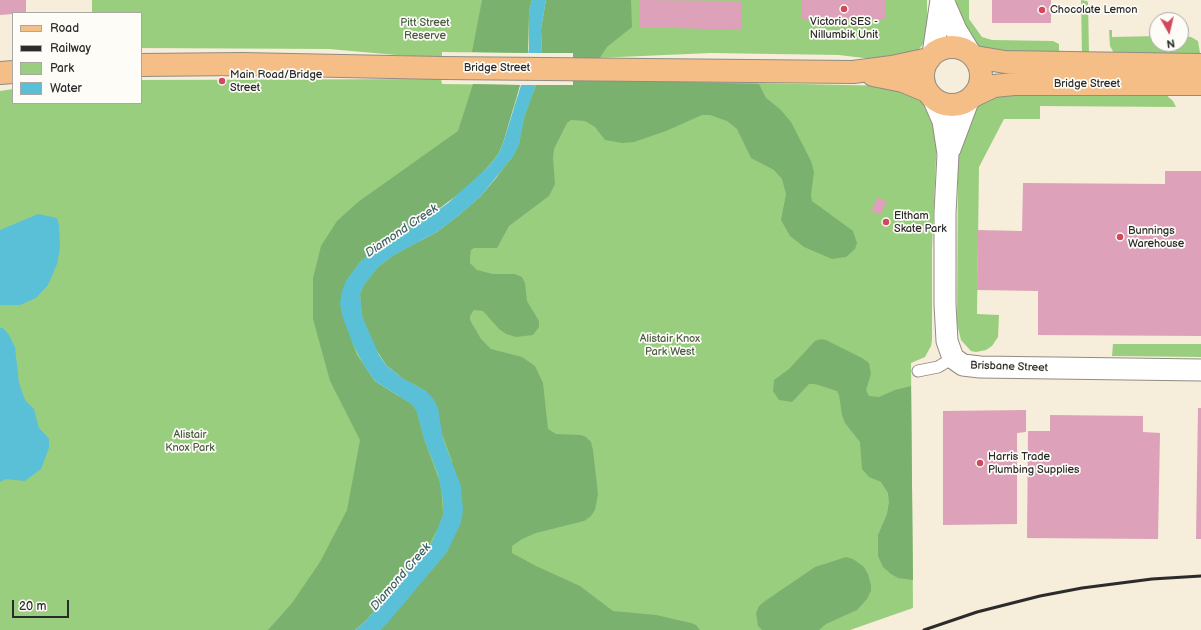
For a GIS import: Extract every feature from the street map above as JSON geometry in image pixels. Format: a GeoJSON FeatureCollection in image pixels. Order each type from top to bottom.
{"type":"FeatureCollection","features":[{"type":"Feature","properties":{"kind":"main road"},"geometry":{"type":"LineString","coordinates":[[948,47],[963,49],[973,55],[981,68],[982,77],[980,86],[972,98],[959,105],[949,105],[940,103],[930,95],[923,75],[931,56],[948,47]]}},
{"type":"Feature","properties":{"kind":"main road","name":"Bridge Street"},"geometry":{"type":"LineString","coordinates":[[973,55],[1005,62],[1201,65]]}},
{"type":"Feature","properties":{"kind":"main road","name":"Bridge Street"},"geometry":{"type":"LineString","coordinates":[[142,65],[242,64],[442,68],[853,72],[892,67],[931,56]]}},
{"type":"Feature","properties":{"kind":"main road"},"geometry":{"type":"LineString","coordinates":[[0,60],[12,61]]}},
{"type":"Feature","properties":{"kind":"main road"},"geometry":{"type":"LineString","coordinates":[[0,73],[12,72]]}},
{"type":"Feature","properties":{"kind":"main road","name":"Bridge Street"},"geometry":{"type":"LineString","coordinates":[[853,72],[902,81],[930,95]]}},
{"type":"Feature","properties":{"kind":"main road","name":"Bridge Street"},"geometry":{"type":"LineString","coordinates":[[972,98],[994,86],[1014,84],[1201,84]]}},
{"type":"Feature","properties":{"kind":"street"},"geometry":{"type":"LineString","coordinates":[[942,0],[956,30],[973,55]]}},
{"type":"Feature","properties":{"kind":"street"},"geometry":{"type":"LineString","coordinates":[[931,56],[942,0]]}},
{"type":"Feature","properties":{"kind":"street"},"geometry":{"type":"LineString","coordinates":[[930,95],[943,121],[948,154],[945,213],[945,304],[947,341],[953,358]]}},
{"type":"Feature","properties":{"kind":"street"},"geometry":{"type":"LineString","coordinates":[[948,154],[972,98]]}},
{"type":"Feature","properties":{"kind":"street","name":"Brisbane Street"},"geometry":{"type":"LineString","coordinates":[[953,358],[963,364],[980,367],[1201,370]]}},
{"type":"Feature","properties":{"kind":"lane"},"geometry":{"type":"LineString","coordinates":[[918,371],[938,367],[953,358]]}},
{"type":"Feature","properties":{"kind":"green space","name":"Pitt Street Reserve"},"geometry":{"type":"Polygon","coordinates":[[[92,0],[532,0],[529,11],[528,53],[442,52],[442,59],[329,49],[142,48],[142,12],[92,12],[92,0]]]}},
{"type":"Feature","properties":{"kind":"green space"},"geometry":{"type":"Polygon","coordinates":[[[482,0],[532,0],[529,11],[528,53],[472,52],[482,0]]]}},
{"type":"Feature","properties":{"kind":"green space"},"geometry":{"type":"Polygon","coordinates":[[[546,0],[927,0],[927,30],[924,43],[916,53],[880,60],[839,55],[711,53],[573,59],[573,53],[542,53],[541,29],[546,0]]]}},
{"type":"Feature","properties":{"kind":"green space"},"geometry":{"type":"Polygon","coordinates":[[[546,0],[631,0],[632,27],[607,47],[599,59],[573,59],[573,53],[542,53],[541,29],[546,0]]]}},
{"type":"Feature","properties":{"kind":"green space"},"geometry":{"type":"Polygon","coordinates":[[[956,0],[969,0],[969,19],[982,37],[992,40],[1053,41],[1059,44],[1059,53],[990,54],[975,44],[958,16],[956,0]]]}},
{"type":"Feature","properties":{"kind":"green space"},"geometry":{"type":"Polygon","coordinates":[[[1081,0],[1088,2],[1089,54],[1082,55],[1081,0]]]}},
{"type":"Feature","properties":{"kind":"green space"},"geometry":{"type":"Polygon","coordinates":[[[1109,30],[1112,30],[1112,37],[1149,36],[1149,52],[1189,52],[1189,37],[1191,37],[1198,41],[1200,53],[1199,55],[1116,57],[1110,46],[1109,30]]]}},
{"type":"Feature","properties":{"kind":"green space","name":"Alistair Knox Park"},"geometry":{"type":"Polygon","coordinates":[[[441,79],[442,84],[520,85],[514,107],[432,214],[365,367],[355,630],[0,630],[0,91],[12,89],[12,104],[142,104],[142,80],[441,79]]]}},
{"type":"Feature","properties":{"kind":"green space","name":"Alistair Knox Park West"},"geometry":{"type":"Polygon","coordinates":[[[573,79],[892,86],[925,100],[937,135],[932,250],[932,340],[931,346],[925,357],[911,363],[913,608],[850,630],[380,630],[385,626],[408,249],[437,232],[458,216],[481,196],[497,177],[536,85],[573,85],[573,79]]]}},
{"type":"Feature","properties":{"kind":"green space"},"geometry":{"type":"Polygon","coordinates":[[[573,79],[759,84],[766,98],[780,109],[791,122],[811,161],[814,172],[811,195],[812,201],[853,231],[857,243],[855,249],[846,257],[832,259],[804,247],[790,236],[781,220],[786,194],[782,179],[774,170],[751,158],[737,129],[727,121],[710,115],[702,115],[666,131],[634,142],[622,143],[605,140],[595,127],[585,121],[571,120],[567,123],[554,149],[553,158],[555,184],[549,196],[509,226],[497,248],[474,248],[471,250],[470,257],[470,263],[477,270],[493,274],[515,274],[522,277],[525,283],[527,301],[539,321],[539,327],[533,335],[516,337],[506,334],[499,329],[483,311],[474,310],[470,316],[470,320],[481,339],[491,349],[522,357],[535,366],[543,383],[548,429],[556,434],[581,435],[586,437],[591,442],[593,450],[598,494],[595,510],[591,516],[584,521],[536,533],[522,539],[512,546],[512,553],[536,566],[580,586],[613,611],[656,615],[691,623],[696,625],[700,630],[380,630],[447,552],[452,461],[426,391],[402,378],[386,365],[373,345],[362,316],[360,294],[364,285],[378,267],[394,255],[437,232],[481,196],[497,177],[514,155],[519,144],[524,118],[536,85],[573,85],[573,79]]]}},
{"type":"Feature","properties":{"kind":"green space"},"geometry":{"type":"Polygon","coordinates":[[[473,84],[520,85],[499,153],[488,167],[468,187],[420,223],[380,246],[360,262],[346,281],[352,342],[357,355],[375,381],[413,405],[417,412],[424,439],[441,485],[443,515],[439,526],[426,551],[366,621],[355,630],[268,630],[292,603],[320,562],[347,510],[360,440],[330,381],[313,319],[313,278],[321,246],[337,221],[358,202],[458,131],[473,84]]]}},
{"type":"Feature","properties":{"kind":"green space"},"geometry":{"type":"Polygon","coordinates":[[[994,93],[1165,94],[1173,101],[1176,107],[1040,106],[1040,119],[1004,119],[979,167],[977,314],[999,315],[998,337],[992,346],[986,350],[976,352],[971,351],[961,340],[957,324],[958,164],[960,149],[976,105],[994,93]]]}},
{"type":"Feature","properties":{"kind":"green space"},"geometry":{"type":"Polygon","coordinates":[[[821,339],[862,358],[869,363],[871,374],[866,390],[869,396],[879,397],[895,390],[911,386],[913,580],[898,578],[891,574],[883,567],[878,556],[878,535],[887,514],[889,502],[888,493],[881,482],[869,477],[862,469],[860,442],[845,423],[837,391],[815,384],[809,384],[792,402],[779,400],[773,391],[774,380],[789,369],[815,341],[821,339]]]}},
{"type":"Feature","properties":{"kind":"green space"},"geometry":{"type":"Polygon","coordinates":[[[1113,344],[1201,344],[1201,357],[1112,356],[1113,344]]]}},
{"type":"Feature","properties":{"kind":"green space"},"geometry":{"type":"Polygon","coordinates":[[[846,557],[853,559],[864,567],[871,585],[871,591],[867,599],[857,610],[826,624],[819,630],[762,630],[758,626],[756,613],[759,606],[765,601],[815,567],[846,557]]]}},
{"type":"Feature","properties":{"kind":"water"},"geometry":{"type":"Polygon","coordinates":[[[532,0],[546,0],[541,29],[542,53],[536,85],[524,118],[519,144],[514,155],[481,196],[437,232],[394,255],[378,267],[364,285],[360,294],[362,316],[379,355],[386,365],[402,378],[426,391],[434,400],[438,408],[443,439],[461,486],[463,510],[461,523],[447,552],[385,626],[380,630],[355,630],[366,621],[426,551],[433,540],[443,515],[443,501],[438,474],[424,439],[417,412],[413,405],[375,381],[365,367],[352,342],[342,315],[340,303],[342,291],[346,281],[360,262],[380,246],[420,223],[448,203],[488,167],[499,153],[526,69],[529,48],[529,11],[532,0]]]}},
{"type":"Feature","properties":{"kind":"water"},"geometry":{"type":"Polygon","coordinates":[[[38,214],[57,218],[59,225],[60,248],[57,264],[48,285],[36,298],[20,305],[0,305],[0,230],[38,214]]]}},
{"type":"Feature","properties":{"kind":"water"},"geometry":{"type":"Polygon","coordinates":[[[0,328],[3,328],[9,335],[15,347],[19,383],[25,400],[34,409],[39,428],[49,439],[49,448],[41,469],[25,481],[6,479],[0,482],[0,328]]]}},
{"type":"Feature","properties":{"kind":"pier"},"geometry":{"type":"Polygon","coordinates":[[[526,53],[544,53],[538,85],[518,85],[526,53]]]}},
{"type":"Feature","properties":{"kind":"building"},"geometry":{"type":"Polygon","coordinates":[[[0,0],[26,0],[26,12],[12,12],[12,14],[0,15],[0,0]]]}},
{"type":"Feature","properties":{"kind":"building"},"geometry":{"type":"Polygon","coordinates":[[[640,0],[741,1],[741,30],[640,27],[640,0]]]}},
{"type":"Feature","properties":{"kind":"building","name":"Victoria SES - Nillumbik Unit"},"geometry":{"type":"Polygon","coordinates":[[[802,0],[885,0],[885,19],[802,19],[802,0]]]}},
{"type":"Feature","properties":{"kind":"building"},"geometry":{"type":"Polygon","coordinates":[[[992,0],[1051,0],[1051,23],[992,23],[992,0]]]}},
{"type":"Feature","properties":{"kind":"building","name":"Bunnings Warehouse"},"geometry":{"type":"Polygon","coordinates":[[[1165,171],[1201,171],[1201,336],[1038,335],[1038,291],[977,290],[978,230],[1022,231],[1023,183],[1165,184],[1165,171]]]}},
{"type":"Feature","properties":{"kind":"building"},"geometry":{"type":"Polygon","coordinates":[[[878,197],[887,202],[880,215],[871,210],[878,197]]]}},
{"type":"Feature","properties":{"kind":"building"},"geometry":{"type":"Polygon","coordinates":[[[1198,408],[1201,408],[1201,539],[1196,539],[1198,408]]]}},
{"type":"Feature","properties":{"kind":"building"},"geometry":{"type":"Polygon","coordinates":[[[1026,410],[1026,432],[1017,433],[1017,524],[943,525],[943,411],[1026,410]]]}},
{"type":"Feature","properties":{"kind":"building"},"geometry":{"type":"Polygon","coordinates":[[[1050,415],[1143,416],[1143,432],[1160,433],[1158,539],[1027,538],[1028,431],[1050,431],[1050,415]]]}},
{"type":"Feature","properties":{"kind":"railway"},"geometry":{"type":"LineString","coordinates":[[924,630],[977,612],[1040,596],[1082,588],[1152,579],[1201,576]]}},
{"type":"Feature","properties":{"kind":"place","name":"Victoria SES - Nillumbik Unit"},"geometry":{"type":"Point","coordinates":[844,9]}},
{"type":"Feature","properties":{"kind":"place","name":"Chocolate Lemon"},"geometry":{"type":"Point","coordinates":[1042,10]}},
{"type":"Feature","properties":{"kind":"place","name":"Main Road/Bridge Street"},"geometry":{"type":"Point","coordinates":[222,81]}},
{"type":"Feature","properties":{"kind":"place","name":"Eltham Skate Park"},"geometry":{"type":"Point","coordinates":[886,222]}},
{"type":"Feature","properties":{"kind":"place","name":"Bunnings Warehouse"},"geometry":{"type":"Point","coordinates":[1120,237]}},
{"type":"Feature","properties":{"kind":"place","name":"Harris Trade Plumbing Supplies"},"geometry":{"type":"Point","coordinates":[980,463]}},
{"type":"Feature","properties":{"kind":"water label","name":"Diamond Creek"},"geometry":{"type":"Point","coordinates":[402,231]}},
{"type":"Feature","properties":{"kind":"water label","name":"Diamond Creek"},"geometry":{"type":"Point","coordinates":[401,577]}}]}
